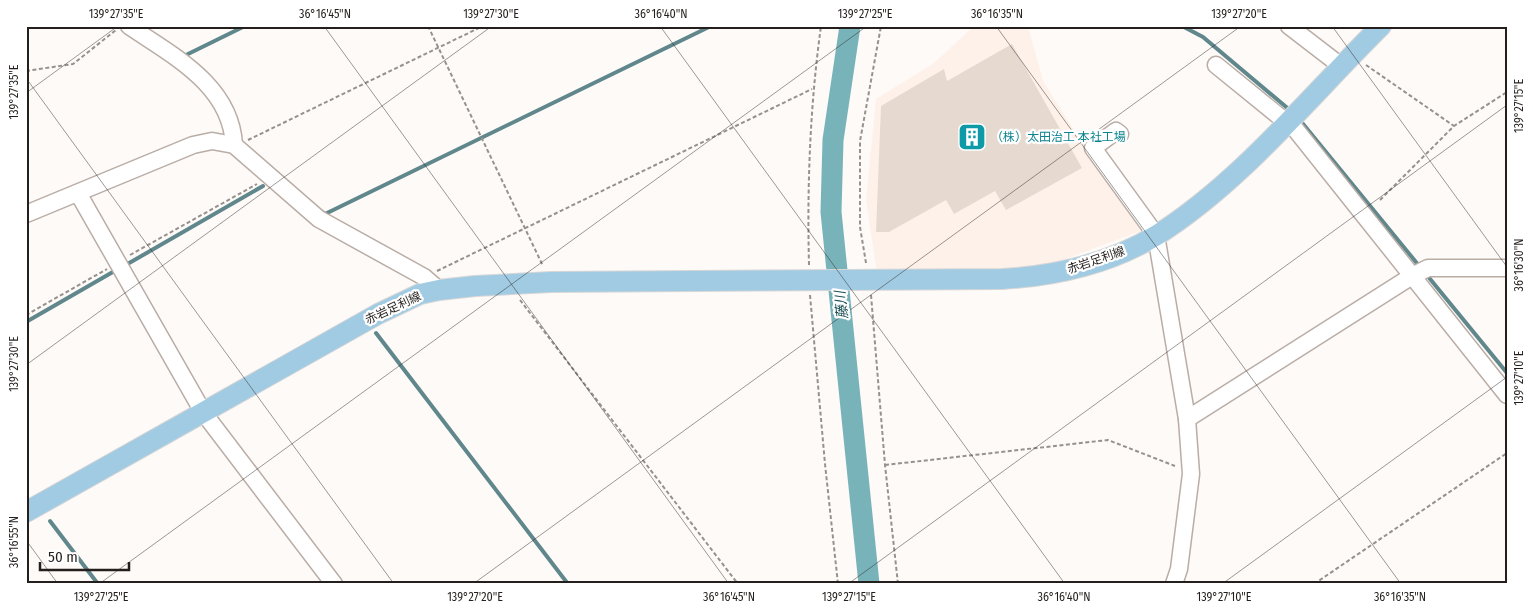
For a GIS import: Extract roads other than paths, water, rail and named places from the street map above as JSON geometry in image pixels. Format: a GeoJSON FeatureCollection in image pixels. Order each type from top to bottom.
{"type":"FeatureCollection","features":[{"type":"Feature","properties":{"kind":"main road","name":"赤岩足利線"},"geometry":{"type":"LineString","coordinates":[[26,512],[378,314],[420,294],[431,283],[810,282],[1002,279],[1045,275],[1081,267],[1106,258],[1156,235],[1209,197],[1381,26]]}},
{"type":"Feature","properties":{"kind":"street"},"geometry":{"type":"LineString","coordinates":[[128,26],[206,81],[221,101],[233,131],[234,145]]}},
{"type":"Feature","properties":{"kind":"street"},"geometry":{"type":"LineString","coordinates":[[1289,26],[1346,60]]}},
{"type":"Feature","properties":{"kind":"street"},"geometry":{"type":"LineString","coordinates":[[1216,65],[1292,116],[1329,171],[1507,395]]}},
{"type":"Feature","properties":{"kind":"street"},"geometry":{"type":"LineString","coordinates":[[1120,134],[1116,131],[1093,148],[1156,235],[1187,419],[1191,474],[1179,569],[1174,584]]}},
{"type":"Feature","properties":{"kind":"street"},"geometry":{"type":"LineString","coordinates":[[26,214],[193,146],[212,141],[234,145],[320,219],[431,283]]}},
{"type":"Feature","properties":{"kind":"street"},"geometry":{"type":"LineString","coordinates":[[78,193],[203,412],[334,584]]}},
{"type":"Feature","properties":{"kind":"street"},"geometry":{"type":"LineString","coordinates":[[1187,419],[1412,276],[1428,268],[1507,268]]}},
{"type":"Feature","properties":{"kind":"waterway"},"geometry":{"type":"LineString","coordinates":[[186,55],[245,26]]}},
{"type":"Feature","properties":{"kind":"waterway"},"geometry":{"type":"LineString","coordinates":[[322,212],[325,214],[711,26]]}},
{"type":"Feature","properties":{"kind":"waterway","name":"藤川"},"geometry":{"type":"LineString","coordinates":[[850,26],[833,140],[831,212],[869,584]]}},
{"type":"Feature","properties":{"kind":"waterway"},"geometry":{"type":"LineString","coordinates":[[1182,26],[1203,37],[1291,111]]}},
{"type":"Feature","properties":{"kind":"waterway"},"geometry":{"type":"LineString","coordinates":[[1299,119],[1420,267]]}},
{"type":"Feature","properties":{"kind":"waterway"},"geometry":{"type":"LineString","coordinates":[[124,266],[263,186]]}},
{"type":"Feature","properties":{"kind":"waterway"},"geometry":{"type":"LineString","coordinates":[[26,322],[118,269]]}},
{"type":"Feature","properties":{"kind":"waterway"},"geometry":{"type":"LineString","coordinates":[[1426,274],[1507,373]]}},
{"type":"Feature","properties":{"kind":"waterway"},"geometry":{"type":"LineString","coordinates":[[376,333],[568,584]]}},
{"type":"Feature","properties":{"kind":"waterway"},"geometry":{"type":"LineString","coordinates":[[50,521],[98,584]]}},
{"type":"Feature","properties":{"kind":"place","name":"（株）太田治工 本社工場"},"geometry":{"type":"Point","coordinates":[972,137]}}]}
